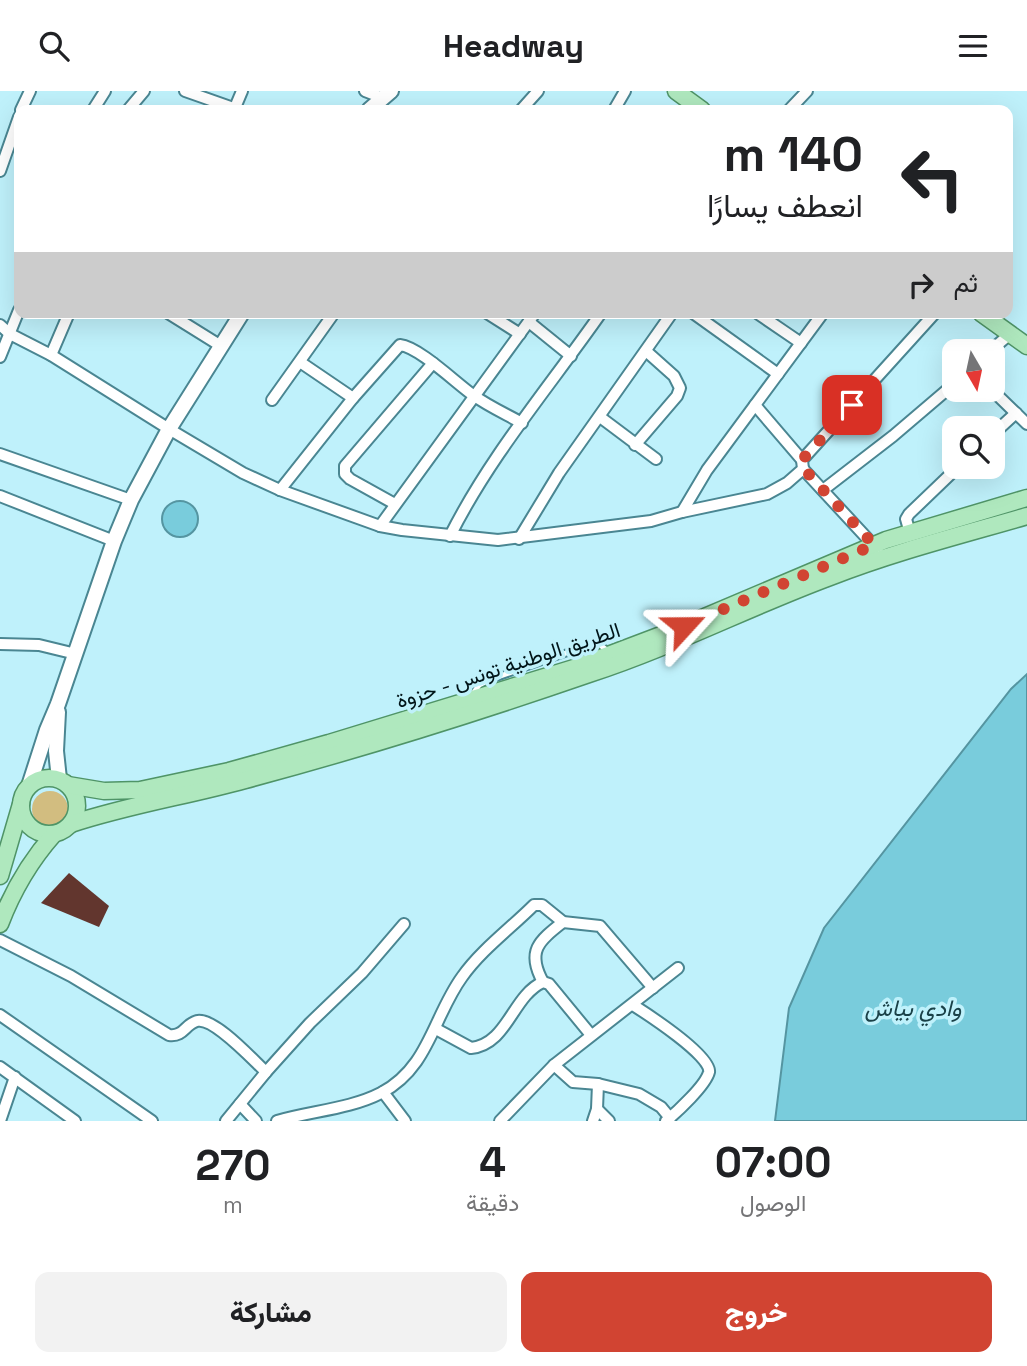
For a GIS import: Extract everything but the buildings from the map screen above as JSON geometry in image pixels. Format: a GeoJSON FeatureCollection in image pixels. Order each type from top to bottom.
{"type":"FeatureCollection","features":[{"type":"Feature","properties":{"kind":"main road"},"geometry":{"type":"LineString","coordinates":[[989,319],[1027,346]]}},
{"type":"Feature","properties":{"kind":"main road","name":"الطريق الوطنية تونس - حزوة"},"geometry":{"type":"LineString","coordinates":[[64,782],[114,791],[153,788],[422,721],[468,700],[613,659],[657,650],[827,578],[910,533],[1027,498]]}},
{"type":"Feature","properties":{"kind":"main road","name":"الطريق الوطنية تونس - حزوة"},"geometry":{"type":"LineString","coordinates":[[878,551],[1027,516]]}},
{"type":"Feature","properties":{"kind":"main road","name":"الطريق الوطنية تونس - حزوة"},"geometry":{"type":"LineString","coordinates":[[71,824],[123,808],[244,781],[613,659]]}},
{"type":"Feature","properties":{"kind":"main road"},"geometry":{"type":"LineString","coordinates":[[0,876],[21,802],[29,786],[43,778],[64,782],[75,794],[78,804],[76,815],[71,824],[54,834],[25,870],[0,924]]}},
{"type":"Feature","properties":{"kind":"main road"},"geometry":{"type":"LineString","coordinates":[[21,802],[26,822],[43,833],[54,834]]}},
{"type":"Feature","properties":{"kind":"street"},"geometry":{"type":"LineString","coordinates":[[132,105],[144,91]]}},
{"type":"Feature","properties":{"kind":"street"},"geometry":{"type":"LineString","coordinates":[[185,91],[223,105]]}},
{"type":"Feature","properties":{"kind":"street"},"geometry":{"type":"LineString","coordinates":[[525,105],[537,91]]}},
{"type":"Feature","properties":{"kind":"street"},"geometry":{"type":"LineString","coordinates":[[794,105],[807,91]]}},
{"type":"Feature","properties":{"kind":"street"},"geometry":{"type":"LineString","coordinates":[[0,171],[14,131]]}},
{"type":"Feature","properties":{"kind":"street"},"geometry":{"type":"LineString","coordinates":[[0,357],[16,319]]}},
{"type":"Feature","properties":{"kind":"street"},"geometry":{"type":"LineString","coordinates":[[51,355],[66,319]]}},
{"type":"Feature","properties":{"kind":"street"},"geometry":{"type":"LineString","coordinates":[[178,319],[221,346]]}},
{"type":"Feature","properties":{"kind":"street"},"geometry":{"type":"LineString","coordinates":[[29,786],[114,541],[131,500],[169,429],[238,319]]}},
{"type":"Feature","properties":{"kind":"street"},"geometry":{"type":"LineString","coordinates":[[272,400],[330,319]]}},
{"type":"Feature","properties":{"kind":"street"},"geometry":{"type":"LineString","coordinates":[[496,319],[520,334]]}},
{"type":"Feature","properties":{"kind":"street"},"geometry":{"type":"LineString","coordinates":[[380,526],[531,319]]}},
{"type":"Feature","properties":{"kind":"street"},"geometry":{"type":"LineString","coordinates":[[533,319],[571,356]]}},
{"type":"Feature","properties":{"kind":"street"},"geometry":{"type":"LineString","coordinates":[[450,536],[464,509],[522,423],[597,319]]}},
{"type":"Feature","properties":{"kind":"street"},"geometry":{"type":"LineString","coordinates":[[519,539],[541,500],[668,319]]}},
{"type":"Feature","properties":{"kind":"street"},"geometry":{"type":"LineString","coordinates":[[701,319],[778,374]]}},
{"type":"Feature","properties":{"kind":"street"},"geometry":{"type":"LineString","coordinates":[[766,319],[801,343]]}},
{"type":"Feature","properties":{"kind":"street"},"geometry":{"type":"LineString","coordinates":[[682,512],[707,470],[819,319]]}},
{"type":"Feature","properties":{"kind":"street"},"geometry":{"type":"LineString","coordinates":[[0,325],[10,334],[51,355],[243,473],[280,490],[380,526],[498,540],[651,521],[767,494],[787,483],[930,319]]}},
{"type":"Feature","properties":{"kind":"street"},"geometry":{"type":"LineString","coordinates":[[1004,339],[1010,334]]}},
{"type":"Feature","properties":{"kind":"street"},"geometry":{"type":"LineString","coordinates":[[280,490],[353,398],[400,345],[409,347],[433,363],[474,397],[522,423]]}},
{"type":"Feature","properties":{"kind":"street"},"geometry":{"type":"LineString","coordinates":[[635,445],[677,396],[680,388],[674,376],[646,351]]}},
{"type":"Feature","properties":{"kind":"street"},"geometry":{"type":"LineString","coordinates":[[300,362],[353,398]]}},
{"type":"Feature","properties":{"kind":"street"},"geometry":{"type":"LineString","coordinates":[[395,504],[350,479],[345,474],[345,466],[433,363]]}},
{"type":"Feature","properties":{"kind":"street"},"geometry":{"type":"LineString","coordinates":[[822,490],[942,394]]}},
{"type":"Feature","properties":{"kind":"street"},"geometry":{"type":"LineString","coordinates":[[1005,402],[1027,424]]}},
{"type":"Feature","properties":{"kind":"street"},"geometry":{"type":"LineString","coordinates":[[755,405],[822,490],[878,551]]}},
{"type":"Feature","properties":{"kind":"street"},"geometry":{"type":"LineString","coordinates":[[1005,423],[1016,413]]}},
{"type":"Feature","properties":{"kind":"street"},"geometry":{"type":"LineString","coordinates":[[600,417],[656,459]]}},
{"type":"Feature","properties":{"kind":"street"},"geometry":{"type":"LineString","coordinates":[[0,454],[131,500]]}},
{"type":"Feature","properties":{"kind":"street"},"geometry":{"type":"LineString","coordinates":[[910,533],[906,525],[909,513],[945,479]]}},
{"type":"Feature","properties":{"kind":"street"},"geometry":{"type":"LineString","coordinates":[[0,496],[114,541]]}},
{"type":"Feature","properties":{"kind":"street"},"geometry":{"type":"LineString","coordinates":[[0,645],[39,645],[76,654]]}},
{"type":"Feature","properties":{"kind":"street"},"geometry":{"type":"LineString","coordinates":[[58,704],[56,751],[64,782]]}},
{"type":"Feature","properties":{"kind":"street"},"geometry":{"type":"LineString","coordinates":[[277,1121],[366,1099],[383,1092],[417,1064],[451,994],[464,974],[534,905],[542,905],[563,922],[600,926],[653,989]]}},
{"type":"Feature","properties":{"kind":"street"},"geometry":{"type":"LineString","coordinates":[[563,922],[539,942],[536,949],[536,968],[543,982],[549,984],[591,1035]]}},
{"type":"Feature","properties":{"kind":"street"},"geometry":{"type":"LineString","coordinates":[[226,1121],[310,1023],[362,973],[404,924]]}},
{"type":"Feature","properties":{"kind":"street"},"geometry":{"type":"LineString","coordinates":[[0,940],[52,965],[169,1035],[180,1034],[192,1023],[206,1021],[217,1027],[266,1072]]}},
{"type":"Feature","properties":{"kind":"street"},"geometry":{"type":"LineString","coordinates":[[500,1121],[554,1065],[678,968]]}},
{"type":"Feature","properties":{"kind":"street"},"geometry":{"type":"LineString","coordinates":[[436,1029],[471,1048],[485,1044],[505,1027],[523,997],[543,982]]}},
{"type":"Feature","properties":{"kind":"street"},"geometry":{"type":"LineString","coordinates":[[554,1065],[573,1082],[598,1084],[639,1094],[661,1107],[668,1119],[706,1079],[709,1068],[707,1062],[682,1040],[633,1005]]}},
{"type":"Feature","properties":{"kind":"street"},"geometry":{"type":"LineString","coordinates":[[0,1015],[152,1121]]}},
{"type":"Feature","properties":{"kind":"street"},"geometry":{"type":"LineString","coordinates":[[0,1067],[75,1121]]}},
{"type":"Feature","properties":{"kind":"street"},"geometry":{"type":"LineString","coordinates":[[0,1121],[15,1077]]}},
{"type":"Feature","properties":{"kind":"street"},"geometry":{"type":"LineString","coordinates":[[593,1121],[597,1108],[598,1084]]}},
{"type":"Feature","properties":{"kind":"street"},"geometry":{"type":"LineString","coordinates":[[383,1092],[405,1121]]}},
{"type":"Feature","properties":{"kind":"street"},"geometry":{"type":"LineString","coordinates":[[240,1104],[256,1121]]}},
{"type":"Feature","properties":{"kind":"street"},"geometry":{"type":"LineString","coordinates":[[597,1108],[609,1121]]}},
{"type":"Feature","properties":{"kind":"shaded area"},"geometry":{"type":"Polygon","coordinates":[[[50,791],[63,796],[68,809],[63,822],[50,827],[37,822],[32,809],[37,796],[50,791]]]}},
{"type":"Feature","properties":{"kind":"water"},"geometry":{"type":"Polygon","coordinates":[[[180,501],[192,507],[198,519],[192,531],[180,537],[168,531],[162,519],[168,507],[180,501]]]}},
{"type":"Feature","properties":{"kind":"water","name":"وادي بياش"},"geometry":{"type":"Polygon","coordinates":[[[1027,674],[1027,1121],[775,1121],[789,1008],[824,928],[1011,689],[1027,674]]]}},
{"type":"Feature","properties":{"kind":"route"},"geometry":{"type":"LineString","coordinates":[[684,626],[874,545],[803,468],[802,460],[852,405]]}}]}
